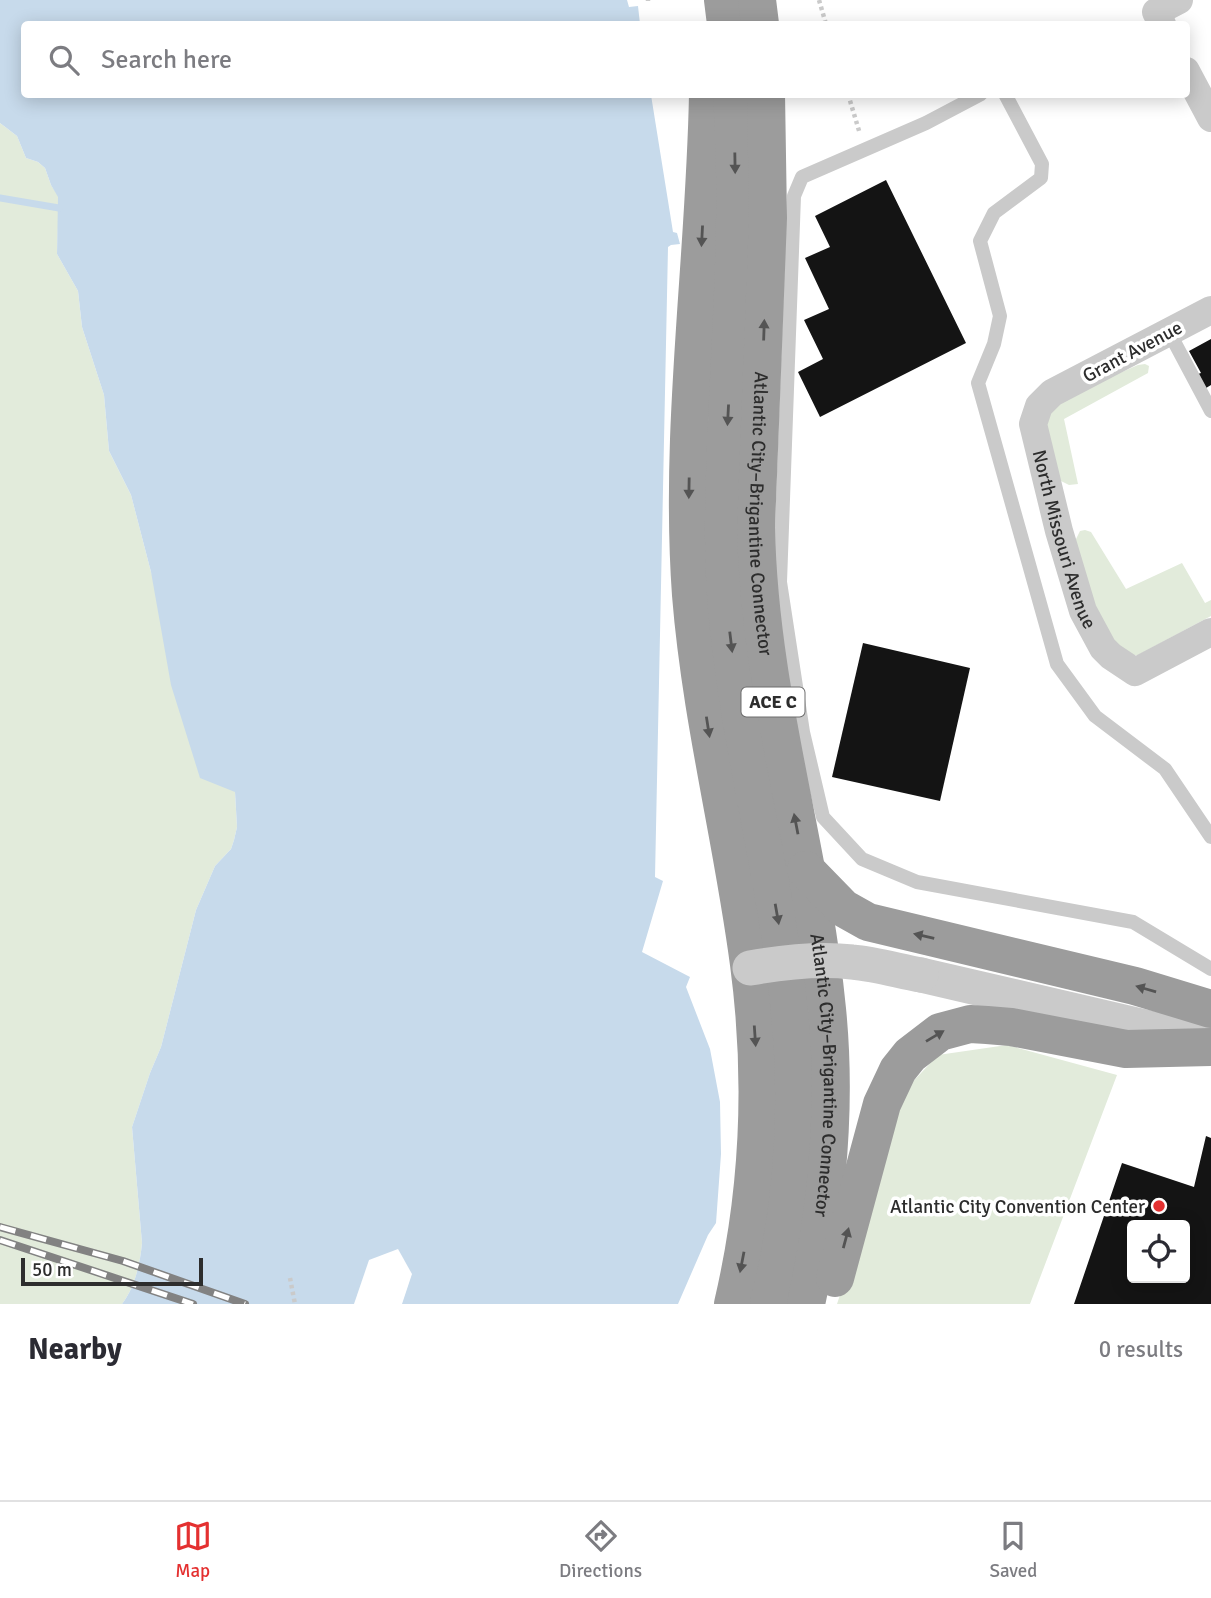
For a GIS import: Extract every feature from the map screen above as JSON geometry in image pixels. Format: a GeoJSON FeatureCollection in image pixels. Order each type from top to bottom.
{"type":"FeatureCollection","features":[{"type":"Feature","properties":{"kind":"highway"},"geometry":{"type":"LineString","coordinates":[[704,0],[706,21]]}},
{"type":"Feature","properties":{"kind":"highway"},"geometry":{"type":"LineString","coordinates":[[723,0],[726,21]]}},
{"type":"Feature","properties":{"kind":"highway"},"geometry":{"type":"LineString","coordinates":[[757,0],[760,21]]}},
{"type":"Feature","properties":{"kind":"highway"},"geometry":{"type":"LineString","coordinates":[[708,98],[690,444],[690,561],[699,669],[750,968],[757,1064],[756,1145],[745,1249],[733,1304]]}},
{"type":"Feature","properties":{"kind":"highway","name":"Atlantic City–Brigantine Connector"},"geometry":{"type":"LineString","coordinates":[[732,98],[736,205],[724,517],[726,597],[738,696],[789,996],[794,1086],[788,1206],[769,1304]]}},
{"type":"Feature","properties":{"kind":"highway","name":"Atlantic City–Brigantine Connector"},"geometry":{"type":"LineString","coordinates":[[766,98],[768,218],[757,571],[766,661],[822,966],[831,1056],[827,1190],[806,1304]]}},
{"type":"Feature","properties":{"kind":"highway"},"geometry":{"type":"LineString","coordinates":[[806,870],[843,908],[868,922],[1135,986],[1211,1009]]}},
{"type":"Feature","properties":{"kind":"highway"},"geometry":{"type":"LineString","coordinates":[[827,1304],[882,1104],[898,1070],[925,1042],[947,1030],[970,1024],[1011,1027],[1126,1049],[1211,1045]]}},
{"type":"Feature","properties":{"kind":"street"},"geometry":{"type":"LineString","coordinates":[[1190,79],[1211,118]]}},
{"type":"Feature","properties":{"kind":"street","name":"Grant Avenue"},"geometry":{"type":"LineString","coordinates":[[1052,393],[1211,310]]}},
{"type":"Feature","properties":{"kind":"street","name":"North Missouri Avenue"},"geometry":{"type":"LineString","coordinates":[[1052,393],[1039,406],[1032,424],[1077,593],[1096,638],[1111,656],[1135,672],[1211,632]]}},
{"type":"Feature","properties":{"kind":"street"},"geometry":{"type":"LineString","coordinates":[[750,968],[790,962],[853,962],[921,975],[1211,1045]]}},
{"type":"Feature","properties":{"kind":"lane"},"geometry":{"type":"LineString","coordinates":[[973,98],[926,123],[802,177],[794,196],[780,582],[803,732],[823,817],[862,859],[917,882],[1133,922],[1211,969]]}},
{"type":"Feature","properties":{"kind":"lane"},"geometry":{"type":"LineString","coordinates":[[1007,98],[1042,164],[1041,178],[994,213],[980,240],[1000,316],[994,344],[978,383],[1057,664],[1096,716],[1165,769],[1211,836]]}},
{"type":"Feature","properties":{"kind":"lane"},"geometry":{"type":"LineString","coordinates":[[1169,332],[1211,411]]}},
{"type":"Feature","properties":{"kind":"path"},"geometry":{"type":"LineString","coordinates":[[819,0],[826,21]]}},
{"type":"Feature","properties":{"kind":"path"},"geometry":{"type":"LineString","coordinates":[[849,98],[864,150]]}},
{"type":"Feature","properties":{"kind":"path"},"geometry":{"type":"LineString","coordinates":[[290,1278],[295,1304]]}},
{"type":"Feature","properties":{"kind":"green space"},"geometry":{"type":"Polygon","coordinates":[[[0,123],[17,136],[26,158],[45,168],[59,197],[57,254],[78,291],[82,327],[104,395],[109,451],[131,495],[151,572],[235,792],[237,827],[234,840],[231,849],[215,866],[196,910],[161,1047],[132,1127],[142,1243],[136,1275],[122,1304],[0,1304],[0,123]]]}},
{"type":"Feature","properties":{"kind":"green space"},"geometry":{"type":"Polygon","coordinates":[[[1145,364],[1149,366],[1148,373],[1064,419],[1078,484],[1069,485],[1059,480],[1048,434],[1047,421],[1050,413],[1086,389],[1145,364]]]}},
{"type":"Feature","properties":{"kind":"green space"},"geometry":{"type":"Polygon","coordinates":[[[1080,531],[1091,532],[1126,589],[1182,563],[1205,603],[1211,600],[1211,616],[1138,655],[1130,655],[1102,634],[1074,543],[1080,531]]]}},
{"type":"Feature","properties":{"kind":"green space"},"geometry":{"type":"Polygon","coordinates":[[[1007,1045],[1117,1075],[1030,1304],[837,1304],[905,1090],[938,1055],[1007,1045]]]}},
{"type":"Feature","properties":{"kind":"water"},"geometry":{"type":"Polygon","coordinates":[[[0,0],[627,0],[629,7],[638,6],[640,21],[21,21],[21,98],[651,98],[673,232],[677,233],[680,244],[668,247],[655,877],[663,881],[642,952],[690,977],[686,987],[710,1049],[720,1102],[721,1154],[716,1223],[708,1235],[678,1304],[122,1304],[136,1275],[142,1243],[132,1127],[161,1047],[196,910],[215,866],[231,849],[234,840],[237,827],[235,792],[200,778],[171,685],[151,572],[131,495],[109,451],[104,395],[82,327],[78,291],[57,254],[58,197],[45,168],[26,158],[17,136],[0,123],[0,0]]]}},
{"type":"Feature","properties":{"kind":"pier"},"geometry":{"type":"Polygon","coordinates":[[[398,1249],[412,1274],[402,1304],[354,1304],[369,1260],[398,1249]]]}},
{"type":"Feature","properties":{"kind":"building"},"geometry":{"type":"Polygon","coordinates":[[[886,180],[966,343],[820,417],[798,372],[823,359],[804,320],[829,309],[805,258],[830,247],[815,216],[886,180]]]}},
{"type":"Feature","properties":{"kind":"building"},"geometry":{"type":"Polygon","coordinates":[[[1211,339],[1211,385],[1206,388],[1189,351],[1211,339]]]}},
{"type":"Feature","properties":{"kind":"building"},"geometry":{"type":"Polygon","coordinates":[[[863,643],[970,668],[940,801],[832,777],[863,643]]]}},
{"type":"Feature","properties":{"kind":"building","name":"Atlantic City Convention Center"},"geometry":{"type":"Polygon","coordinates":[[[1206,1136],[1211,1138],[1211,1304],[1074,1304],[1122,1163],[1194,1187],[1206,1136]]]}},
{"type":"Feature","properties":{"kind":"waterway"},"geometry":{"type":"LineString","coordinates":[[0,198],[59,208]]}},
{"type":"Feature","properties":{"kind":"railway"},"geometry":{"type":"LineString","coordinates":[[0,1227],[123,1261],[245,1304]]}},
{"type":"Feature","properties":{"kind":"railway"},"geometry":{"type":"LineString","coordinates":[[0,1240],[193,1304]]}},
{"type":"Feature","properties":{"kind":"place","name":"Atlantic City Convention Center"},"geometry":{"type":"Point","coordinates":[1159,1206]}}]}
